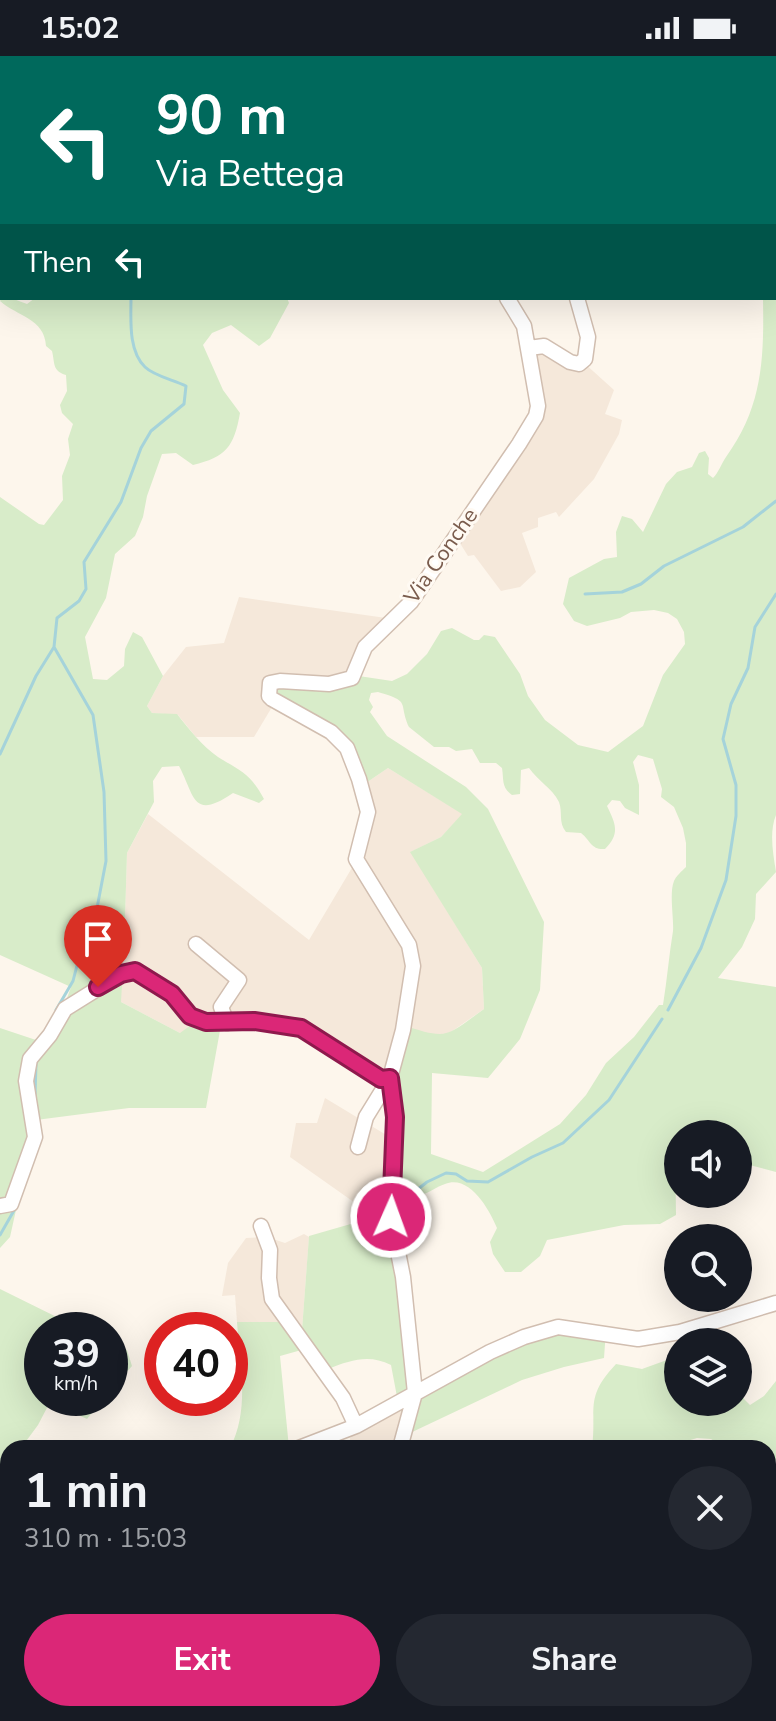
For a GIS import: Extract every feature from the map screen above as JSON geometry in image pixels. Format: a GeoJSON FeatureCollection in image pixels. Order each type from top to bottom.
{"type":"FeatureCollection","features":[{"type":"Feature","properties":{"kind":"street","name":"Via Conche"},"geometry":{"type":"LineString","coordinates":[[415,1393],[403,1277],[391,1217],[395,1117],[390,1078],[403,1030],[413,966],[409,945],[356,859],[368,812],[347,748],[331,732],[272,699],[269,696],[270,683],[329,684],[352,678],[365,647],[411,602],[536,416],[538,406],[524,326],[508,300]]}},
{"type":"Feature","properties":{"kind":"street"},"geometry":{"type":"LineString","coordinates":[[529,348],[544,346],[579,364],[585,359],[588,337],[578,300]]}},
{"type":"Feature","properties":{"kind":"street"},"geometry":{"type":"LineString","coordinates":[[196,944],[239,980],[221,1007],[227,1023]]}},
{"type":"Feature","properties":{"kind":"street"},"geometry":{"type":"LineString","coordinates":[[0,1206],[11,1204],[35,1137],[26,1081],[30,1059],[50,1035],[65,1009],[121,974],[135,971],[172,994],[190,1016],[206,1022],[254,1021],[301,1028],[381,1079],[390,1078]]}},
{"type":"Feature","properties":{"kind":"street"},"geometry":{"type":"LineString","coordinates":[[358,1147],[366,1117],[390,1078]]}},
{"type":"Feature","properties":{"kind":"street"},"geometry":{"type":"LineString","coordinates":[[261,1226],[270,1250],[272,1299],[343,1398],[356,1426]]}},
{"type":"Feature","properties":{"kind":"street"},"geometry":{"type":"LineString","coordinates":[[320,1440],[356,1426],[490,1352],[524,1337],[558,1327],[638,1339],[680,1332],[776,1303]]}},
{"type":"Feature","properties":{"kind":"street"},"geometry":{"type":"LineString","coordinates":[[402,1440],[415,1393]]}},
{"type":"Feature","properties":{"kind":"shaded area"},"geometry":{"type":"Polygon","coordinates":[[[531,347],[583,362],[614,390],[605,414],[622,420],[619,434],[594,479],[559,517],[556,512],[538,518],[538,527],[522,533],[536,572],[520,587],[501,591],[474,555],[468,556],[453,532],[535,411],[531,347]]]}},
{"type":"Feature","properties":{"kind":"shaded area"},"geometry":{"type":"Polygon","coordinates":[[[239,597],[386,618],[352,675],[275,702],[254,737],[196,737],[178,715],[152,713],[147,706],[163,676],[186,647],[224,643],[239,597]]]}},
{"type":"Feature","properties":{"kind":"shaded area"},"geometry":{"type":"Polygon","coordinates":[[[388,768],[463,814],[441,837],[411,852],[482,968],[484,1009],[448,1034],[431,1034],[388,1081],[294,1029],[256,1022],[180,1033],[121,1002],[105,964],[125,919],[127,853],[148,814],[309,940],[356,861],[363,825],[360,787],[388,768]]]}},
{"type":"Feature","properties":{"kind":"shaded area"},"geometry":{"type":"Polygon","coordinates":[[[325,1098],[388,1136],[391,1209],[375,1217],[290,1157],[296,1123],[317,1123],[325,1098]]]}},
{"type":"Feature","properties":{"kind":"shaded area"},"geometry":{"type":"Polygon","coordinates":[[[304,1234],[309,1237],[302,1330],[282,1322],[248,1322],[248,1312],[236,1312],[235,1295],[222,1296],[228,1263],[246,1238],[267,1237],[285,1243],[304,1234]]]}},
{"type":"Feature","properties":{"kind":"shaded area"},"geometry":{"type":"Polygon","coordinates":[[[398,1402],[407,1440],[350,1440],[354,1421],[398,1402]]]}},
{"type":"Feature","properties":{"kind":"green space"},"geometry":{"type":"Polygon","coordinates":[[[16,300],[27,304],[32,300],[288,300],[289,303],[270,338],[259,346],[231,325],[212,333],[203,345],[223,390],[240,413],[235,434],[221,454],[193,465],[176,453],[162,454],[143,517],[135,536],[115,554],[106,598],[85,637],[93,679],[107,680],[124,666],[125,649],[133,632],[142,637],[163,676],[147,706],[152,713],[177,714],[207,748],[249,778],[264,799],[259,803],[233,793],[210,805],[202,805],[192,795],[179,766],[162,767],[153,781],[154,802],[127,853],[125,919],[105,963],[122,984],[121,1002],[180,1033],[198,1020],[221,1025],[206,1108],[129,1108],[36,1120],[10,1237],[0,1248],[0,1028],[45,1043],[61,1015],[71,987],[0,955],[0,497],[44,525],[63,500],[62,476],[70,455],[68,439],[73,424],[62,413],[60,405],[67,391],[66,375],[56,369],[52,351],[46,346],[41,330],[0,301],[16,300]]]}},
{"type":"Feature","properties":{"kind":"green space"},"geometry":{"type":"Polygon","coordinates":[[[763,300],[776,300],[776,815],[772,835],[776,872],[756,894],[755,919],[742,947],[718,978],[776,987],[776,1172],[752,1166],[752,1120],[664,1120],[664,1208],[676,1208],[676,1215],[660,1224],[624,1225],[547,1240],[540,1256],[521,1272],[505,1272],[493,1254],[490,1242],[497,1228],[484,1204],[471,1189],[454,1182],[421,1195],[394,1228],[411,1391],[522,1336],[606,1330],[604,1358],[522,1380],[408,1434],[391,1365],[360,1360],[328,1369],[305,1349],[280,1356],[288,1440],[233,1440],[240,1416],[248,1416],[248,1322],[282,1322],[302,1330],[309,1236],[375,1217],[391,1209],[388,1081],[402,1025],[429,1033],[446,1033],[484,1009],[482,968],[410,852],[441,837],[462,814],[388,768],[360,787],[344,748],[327,722],[284,705],[266,689],[352,675],[392,681],[407,674],[427,654],[441,631],[452,628],[474,640],[484,635],[495,637],[545,720],[578,745],[608,752],[643,726],[663,675],[685,644],[684,632],[677,619],[654,610],[631,612],[587,626],[574,621],[563,604],[569,578],[604,559],[617,557],[616,532],[622,516],[632,519],[643,532],[666,484],[677,472],[692,467],[699,453],[705,451],[709,458],[708,474],[713,478],[748,419],[759,381],[763,300]],[[378,692],[371,693],[369,700],[373,707],[370,712],[387,736],[466,787],[488,809],[544,922],[540,990],[520,1039],[488,1078],[432,1073],[431,1154],[483,1172],[560,1124],[586,1095],[606,1063],[634,1037],[659,1005],[663,1005],[673,931],[673,886],[676,877],[686,867],[686,843],[674,807],[661,797],[662,789],[653,759],[638,755],[633,762],[639,785],[639,815],[625,808],[620,801],[612,800],[607,806],[615,833],[605,849],[600,849],[581,833],[566,832],[559,802],[529,768],[521,770],[520,794],[512,795],[505,786],[502,768],[496,763],[480,763],[472,749],[456,751],[449,747],[434,747],[409,727],[400,701],[378,692]]]}},
{"type":"Feature","properties":{"kind":"green space"},"geometry":{"type":"Polygon","coordinates":[[[0,1289],[47,1312],[24,1312],[24,1416],[43,1416],[27,1440],[0,1440],[0,1289]]]}},
{"type":"Feature","properties":{"kind":"green space"},"geometry":{"type":"Polygon","coordinates":[[[664,1361],[664,1416],[752,1416],[752,1404],[764,1396],[776,1381],[776,1440],[592,1440],[596,1395],[616,1364],[642,1369],[664,1361]]]}},
{"type":"Feature","properties":{"kind":"waterway"},"geometry":{"type":"LineString","coordinates":[[0,754],[36,676],[54,647],[57,618],[79,601],[86,589],[84,562],[121,502],[141,448],[151,431],[184,404],[186,386],[154,373],[140,360],[132,334],[131,300]]}},
{"type":"Feature","properties":{"kind":"waterway"},"geometry":{"type":"LineString","coordinates":[[585,594],[622,592],[641,584],[664,566],[743,527],[776,501]]}},
{"type":"Feature","properties":{"kind":"waterway"},"geometry":{"type":"LineString","coordinates":[[668,1010],[701,948],[726,880],[736,816],[736,785],[723,739],[731,704],[748,668],[755,627],[776,594]]}},
{"type":"Feature","properties":{"kind":"waterway"},"geometry":{"type":"LineString","coordinates":[[54,647],[93,715],[104,792],[106,861],[97,908],[83,942],[73,981],[56,1010]]}},
{"type":"Feature","properties":{"kind":"waterway"},"geometry":{"type":"LineString","coordinates":[[398,1205],[427,1182],[446,1173],[456,1174],[467,1181],[488,1182],[563,1143],[609,1100],[662,1019]]}},
{"type":"Feature","properties":{"kind":"waterway"},"geometry":{"type":"LineString","coordinates":[[35,1096],[36,1063]]}},
{"type":"Feature","properties":{"kind":"waterway"},"geometry":{"type":"LineString","coordinates":[[0,1235],[16,1207]]}},
{"type":"Feature","properties":{"kind":"route"},"geometry":{"type":"LineString","coordinates":[[98,987],[121,974],[135,971],[172,994],[190,1016],[206,1022],[254,1021],[301,1028],[381,1079],[390,1078],[395,1117],[391,1217]]}}]}
